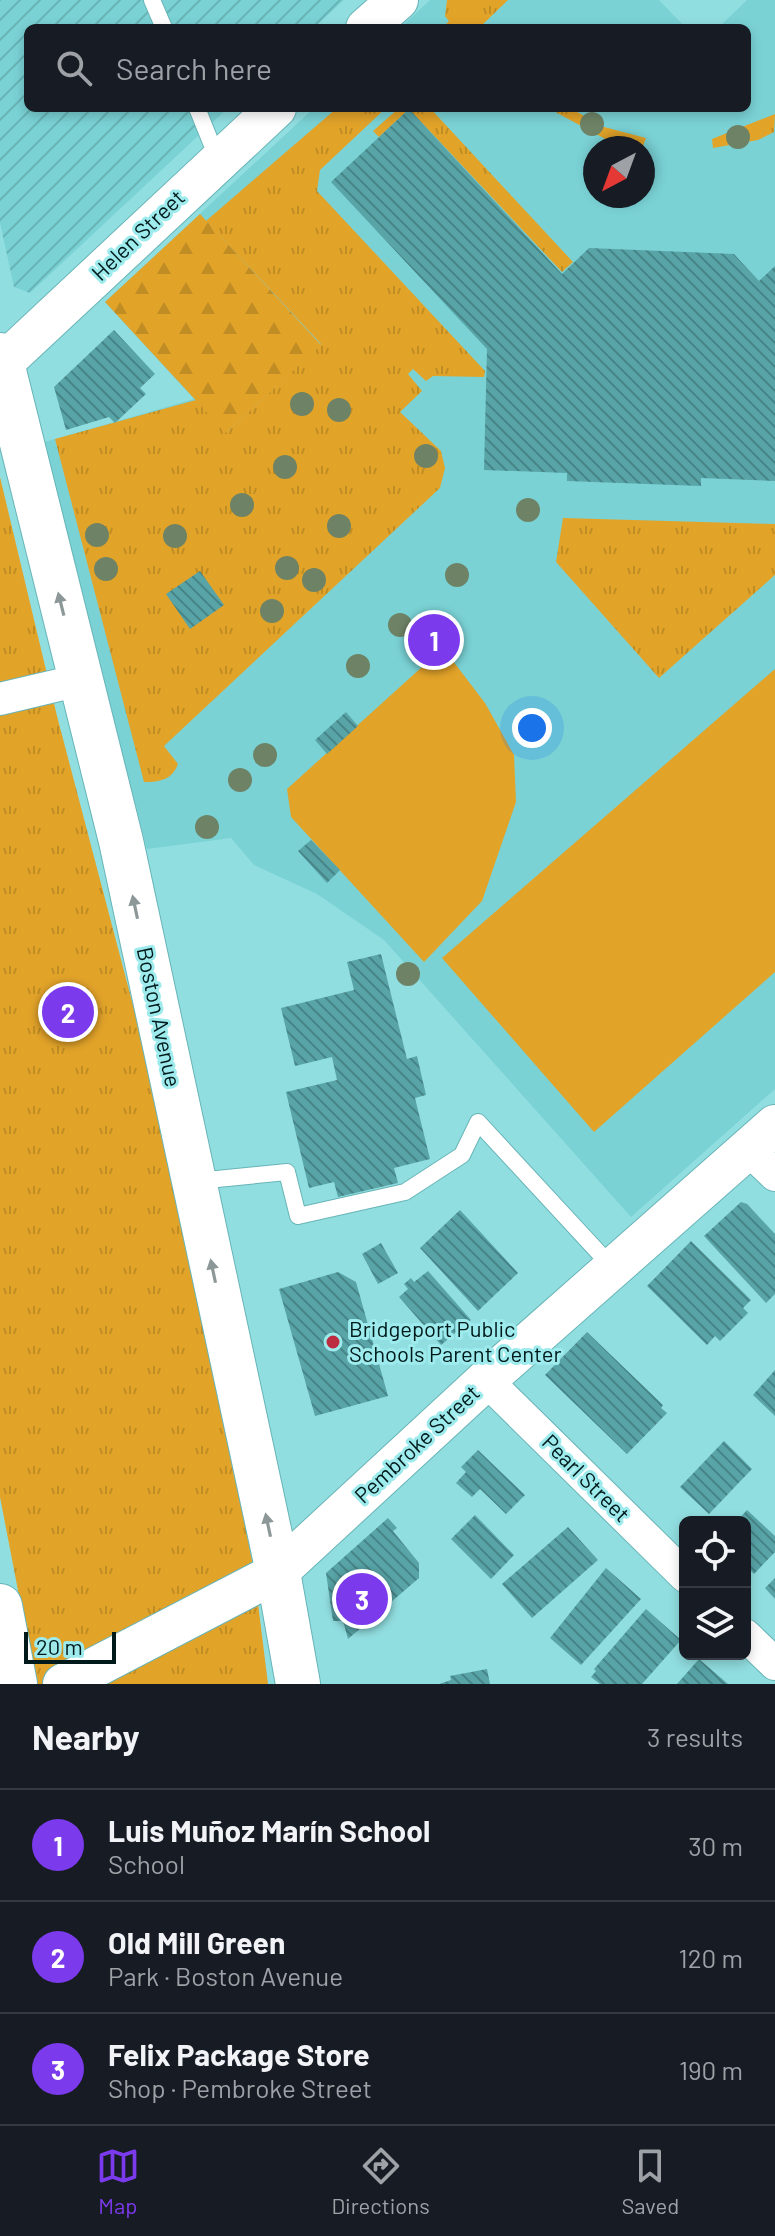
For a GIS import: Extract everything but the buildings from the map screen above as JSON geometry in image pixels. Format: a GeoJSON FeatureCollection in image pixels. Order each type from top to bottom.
{"type":"FeatureCollection","features":[{"type":"Feature","properties":{"kind":"main road","name":"Boston Avenue"},"geometry":{"type":"LineString","coordinates":[[1,359],[121,841],[278,1572],[298,1684]]}},
{"type":"Feature","properties":{"kind":"main road"},"geometry":{"type":"LineString","coordinates":[[0,1606],[15,1684]]}},
{"type":"Feature","properties":{"kind":"street"},"geometry":{"type":"LineString","coordinates":[[371,24],[398,0]]}},
{"type":"Feature","properties":{"kind":"street","name":"Helen Street"},"geometry":{"type":"LineString","coordinates":[[1,359],[272,112]]}},
{"type":"Feature","properties":{"kind":"street"},"geometry":{"type":"LineString","coordinates":[[0,699],[80,680]]}},
{"type":"Feature","properties":{"kind":"street","name":"Pembroke Street"},"geometry":{"type":"LineString","coordinates":[[63,1684],[278,1572],[486,1380],[613,1268],[766,1150]]}},
{"type":"Feature","properties":{"kind":"street","name":"Pearl Street"},"geometry":{"type":"LineString","coordinates":[[486,1380],[679,1570]]}},
{"type":"Feature","properties":{"kind":"street"},"geometry":{"type":"LineString","coordinates":[[751,1641],[775,1664]]}},
{"type":"Feature","properties":{"kind":"lane"},"geometry":{"type":"LineString","coordinates":[[152,0],[162,24]]}},
{"type":"Feature","properties":{"kind":"lane"},"geometry":{"type":"LineString","coordinates":[[199,112],[218,160]]}},
{"type":"Feature","properties":{"kind":"lane"},"geometry":{"type":"LineString","coordinates":[[194,1181],[287,1172],[298,1216],[405,1192],[462,1155],[478,1122],[613,1268]]}},
{"type":"Feature","properties":{"kind":"shaded area"},"geometry":{"type":"Polygon","coordinates":[[[0,0],[344,0],[318,24],[24,24],[24,112],[224,112],[30,293],[14,287],[0,223],[0,0]]]}},
{"type":"Feature","properties":{"kind":"shaded area"},"geometry":{"type":"Polygon","coordinates":[[[430,0],[659,0],[682,24],[404,24],[430,0]]]}},
{"type":"Feature","properties":{"kind":"shaded area"},"geometry":{"type":"Polygon","coordinates":[[[747,0],[775,0],[775,1089],[631,1217],[384,940],[317,894],[254,865],[231,838],[147,849],[41,443],[194,399],[105,302],[310,112],[751,112],[751,24],[722,24],[747,0]]]}},
{"type":"Feature","properties":{"kind":"green space"},"geometry":{"type":"Polygon","coordinates":[[[447,0],[508,0],[483,24],[446,24],[449,21],[445,16],[447,0]]]}},
{"type":"Feature","properties":{"kind":"green space"},"geometry":{"type":"Polygon","coordinates":[[[332,112],[382,112],[320,170],[317,191],[485,371],[484,377],[433,376],[426,381],[413,369],[408,374],[422,391],[400,412],[441,451],[445,468],[440,488],[164,746],[178,764],[169,777],[144,782],[55,439],[196,400],[227,432],[321,344],[206,221],[332,112]]]}},
{"type":"Feature","properties":{"kind":"green space"},"geometry":{"type":"Polygon","coordinates":[[[394,112],[406,112],[379,137],[373,131],[394,112]]]}},
{"type":"Feature","properties":{"kind":"green space"},"geometry":{"type":"Polygon","coordinates":[[[412,112],[434,112],[573,262],[562,272],[412,112]]]}},
{"type":"Feature","properties":{"kind":"green space"},"geometry":{"type":"Polygon","coordinates":[[[555,112],[577,112],[604,127],[638,136],[600,136],[555,112]]]}},
{"type":"Feature","properties":{"kind":"green space"},"geometry":{"type":"Polygon","coordinates":[[[775,114],[774,132],[758,140],[713,148],[712,139],[775,114]]]}},
{"type":"Feature","properties":{"kind":"green space"},"geometry":{"type":"Polygon","coordinates":[[[200,214],[321,345],[226,433],[105,302],[200,214]]]}},
{"type":"Feature","properties":{"kind":"green space"},"geometry":{"type":"Polygon","coordinates":[[[0,477],[57,716],[176,1169],[254,1571],[268,1684],[36,1684],[0,1497],[0,477]]]}},
{"type":"Feature","properties":{"kind":"green space"},"geometry":{"type":"Polygon","coordinates":[[[563,518],[775,524],[775,575],[659,678],[556,562],[563,518]]]}},
{"type":"Feature","properties":{"kind":"green space"},"geometry":{"type":"Polygon","coordinates":[[[443,648],[485,703],[514,755],[516,802],[482,901],[424,962],[291,817],[287,789],[443,648]]]}},
{"type":"Feature","properties":{"kind":"green space"},"geometry":{"type":"Polygon","coordinates":[[[775,669],[775,972],[594,1132],[442,958],[775,669]]]}},
{"type":"Feature","properties":{"kind":"place","name":"Luis Muñoz Marín School"},"geometry":{"type":"Point","coordinates":[434,640]}},
{"type":"Feature","properties":{"kind":"place","name":"Old Mill Green"},"geometry":{"type":"Point","coordinates":[68,1012]}},
{"type":"Feature","properties":{"kind":"place","name":"Bridgeport Public Schools Parent Center"},"geometry":{"type":"Point","coordinates":[333,1342]}},
{"type":"Feature","properties":{"kind":"place","name":"Felix Package Store"},"geometry":{"type":"Point","coordinates":[362,1599]}}]}
